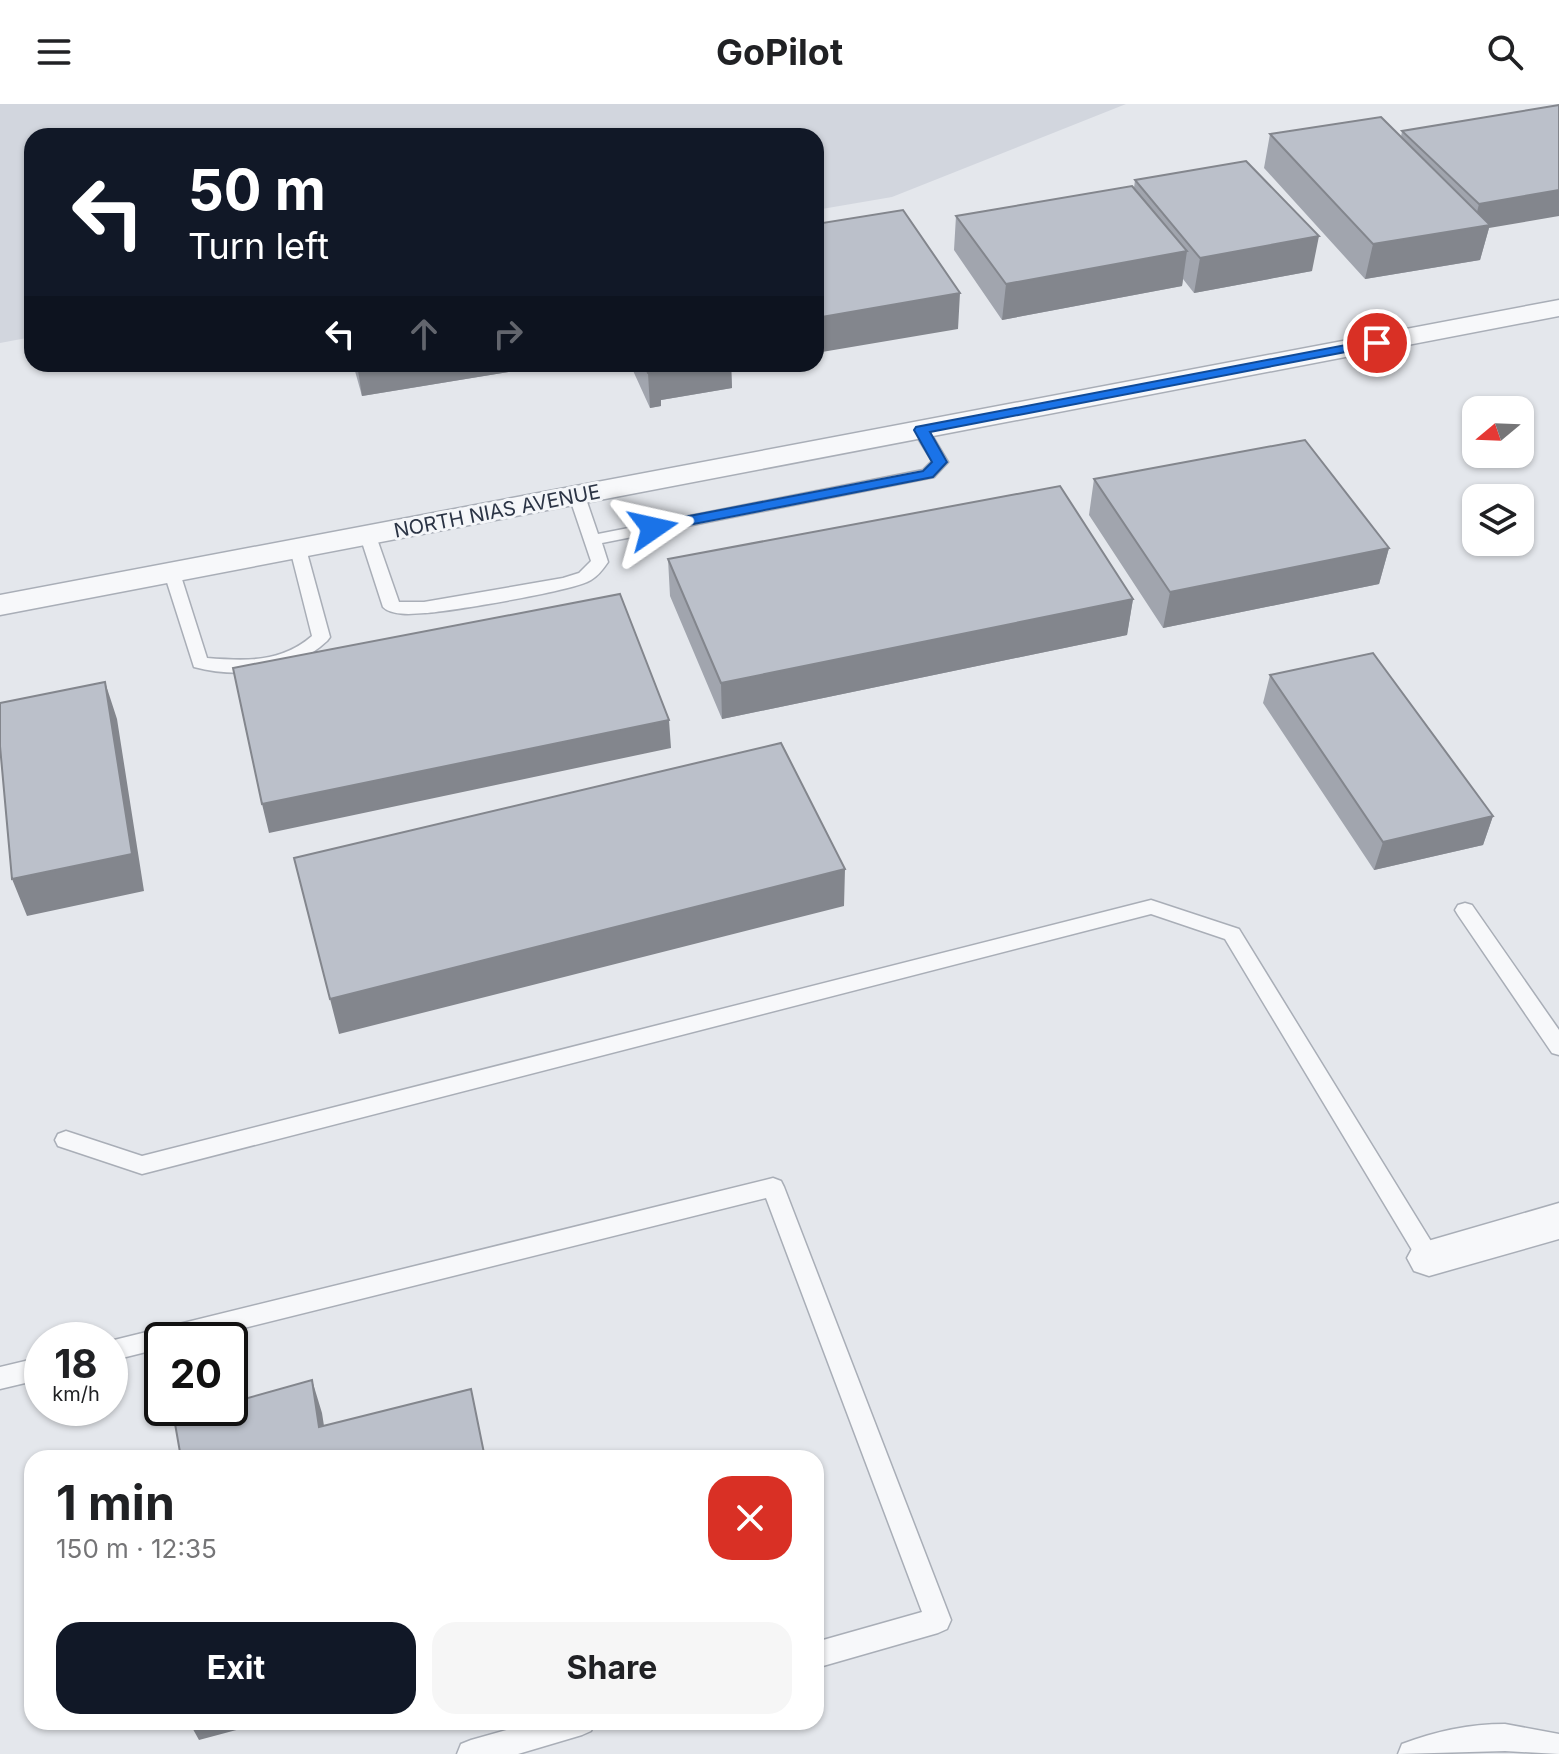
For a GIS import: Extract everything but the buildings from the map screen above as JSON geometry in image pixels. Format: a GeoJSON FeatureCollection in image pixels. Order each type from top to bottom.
{"type":"FeatureCollection","features":[{"type":"Feature","properties":{"kind":"street","name":"NORTH NIAS AVENUE"},"geometry":{"type":"LineString","coordinates":[[0,605],[1559,308]]}},
{"type":"Feature","properties":{"kind":"street"},"geometry":{"type":"LineString","coordinates":[[1429,1258],[1559,1221]]}},
{"type":"Feature","properties":{"kind":"lane"},"geometry":{"type":"LineString","coordinates":[[592,540],[928,474],[940,462],[921,430]]}},
{"type":"Feature","properties":{"kind":"lane"},"geometry":{"type":"LineString","coordinates":[[368,536],[392,607],[424,608],[565,583],[585,577],[600,562],[577,496]]}},
{"type":"Feature","properties":{"kind":"lane"},"geometry":{"type":"LineString","coordinates":[[172,573],[200,663],[259,667],[305,654],[321,637],[298,549]]}},
{"type":"Feature","properties":{"kind":"lane"},"geometry":{"type":"LineString","coordinates":[[66,1140],[142,1165],[1151,907],[1232,934],[1429,1258]]}},
{"type":"Feature","properties":{"kind":"lane"},"geometry":{"type":"LineString","coordinates":[[1465,910],[1559,1047]]}},
{"type":"Feature","properties":{"kind":"lane"},"geometry":{"type":"LineString","coordinates":[[128,1347],[773,1187],[938,1620],[824,1653]]}},
{"type":"Feature","properties":{"kind":"lane"},"geometry":{"type":"LineString","coordinates":[[0,1378],[24,1372]]}},
{"type":"Feature","properties":{"kind":"lane"},"geometry":{"type":"LineString","coordinates":[[471,1754],[554,1730]]}},
{"type":"Feature","properties":{"kind":"lane"},"geometry":{"type":"LineString","coordinates":[[1412,1754],[1425,1748],[1494,1736],[1548,1743],[1559,1748]]}},
{"type":"Feature","properties":{"kind":"shaded area"},"geometry":{"type":"Polygon","coordinates":[[[0,104],[1126,104],[892,197],[824,209],[824,128],[24,128],[24,338],[0,343],[0,104]]]}},
{"type":"Feature","properties":{"kind":"route"},"geometry":{"type":"LineString","coordinates":[[653,528],[928,474],[940,462],[921,430],[1377,343]]}}]}
